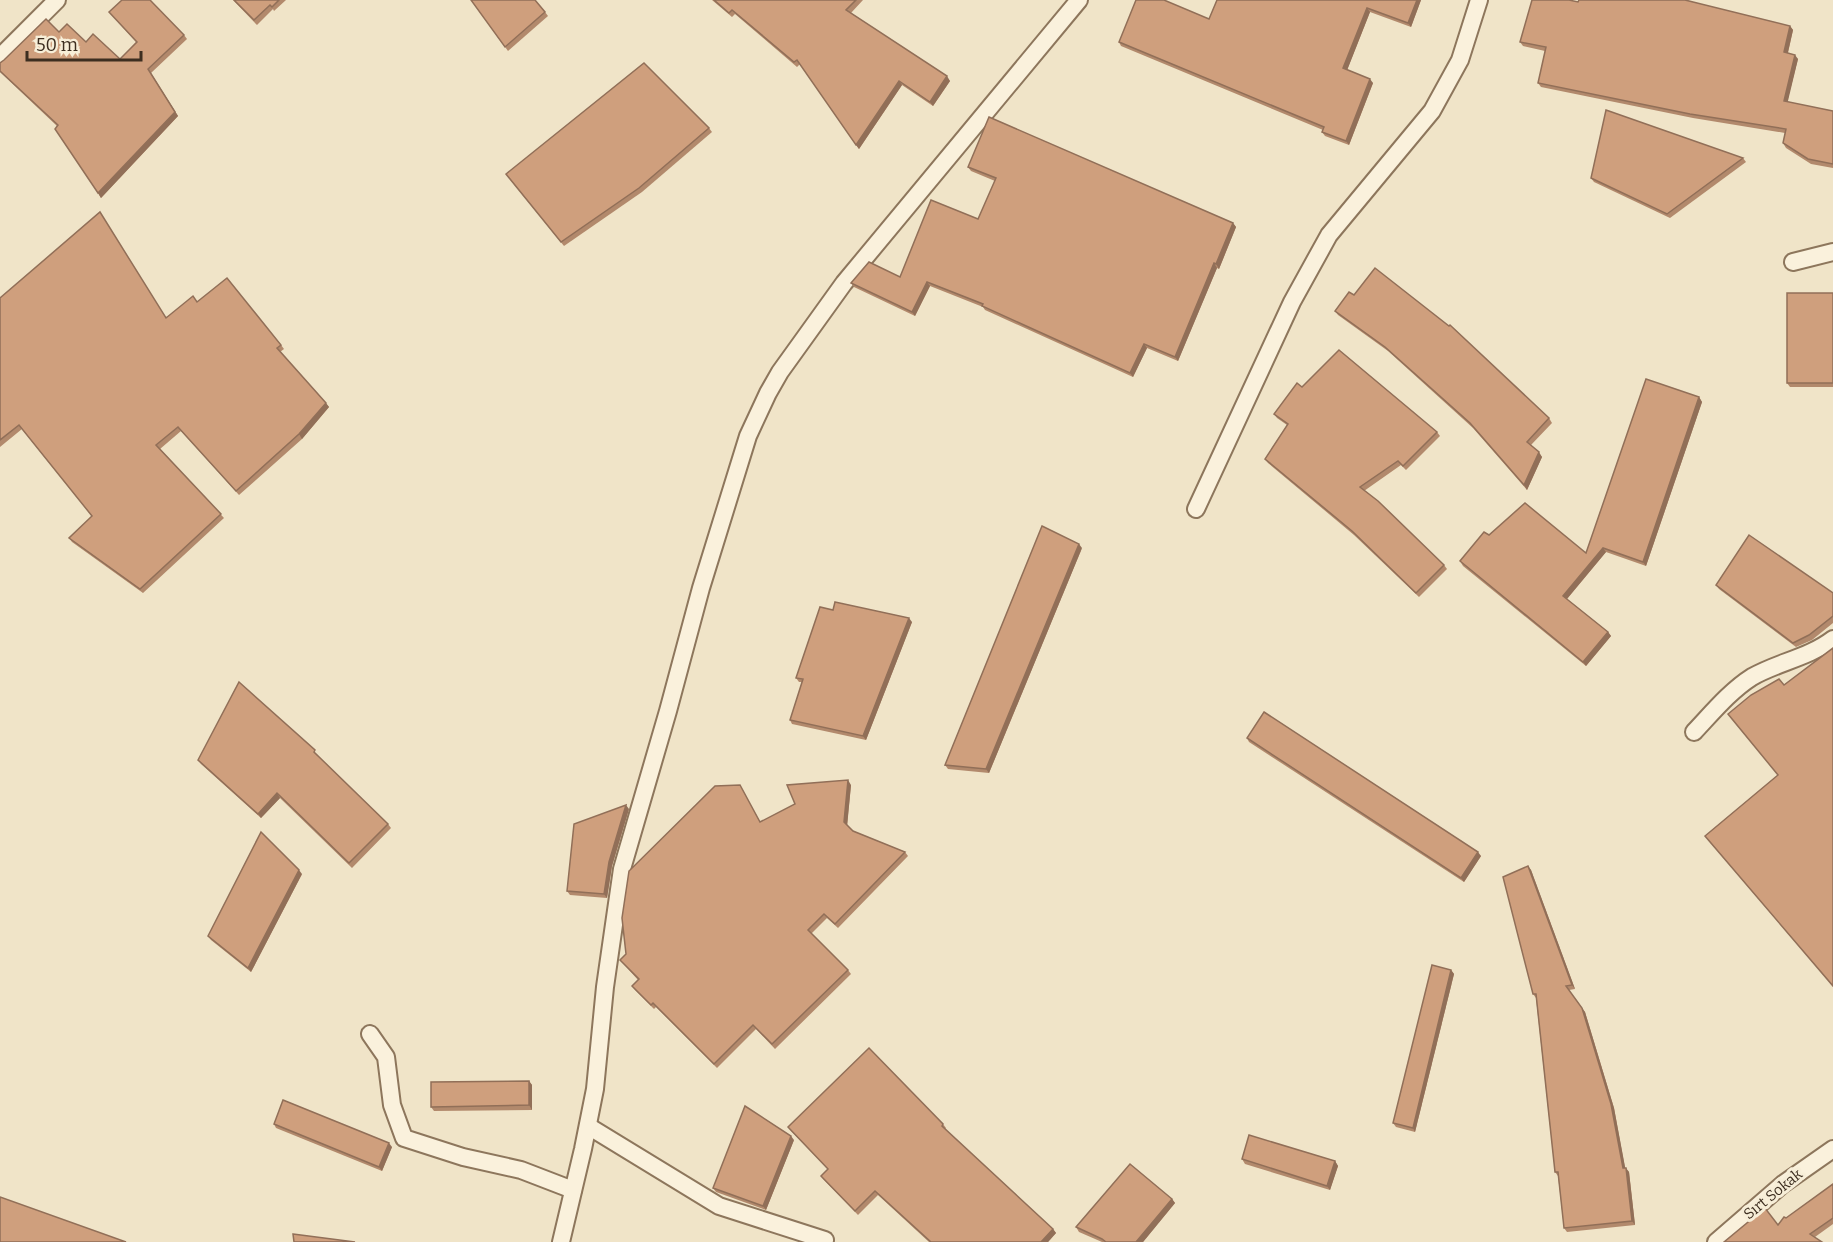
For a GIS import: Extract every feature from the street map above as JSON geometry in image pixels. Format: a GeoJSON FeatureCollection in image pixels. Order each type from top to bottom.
{"type":"FeatureCollection","features":[{"type":"Feature","properties":{"kind":"street"},"geometry":{"type":"LineString","coordinates":[[0,57],[57,0]]}},
{"type":"Feature","properties":{"kind":"street"},"geometry":{"type":"LineString","coordinates":[[561,1242],[595,1089],[604,987],[622,869],[669,711],[701,588],[748,436],[780,372],[844,283],[1079,0]]}},
{"type":"Feature","properties":{"kind":"street"},"geometry":{"type":"LineString","coordinates":[[1196,509],[1292,302],[1329,235],[1432,111],[1460,60],[1479,0]]}},
{"type":"Feature","properties":{"kind":"street"},"geometry":{"type":"LineString","coordinates":[[1793,261],[1833,252]]}},
{"type":"Feature","properties":{"kind":"street"},"geometry":{"type":"LineString","coordinates":[[1694,732],[1751,678],[1798,659],[1833,639]]}},
{"type":"Feature","properties":{"kind":"street"},"geometry":{"type":"LineString","coordinates":[[370,1034],[386,1058],[393,1105],[404,1138],[463,1157],[521,1170],[573,1190]]}},
{"type":"Feature","properties":{"kind":"street"},"geometry":{"type":"LineString","coordinates":[[588,1126],[719,1206],[825,1240]]}},
{"type":"Feature","properties":{"kind":"street","name":"Sırt Sokak"},"geometry":{"type":"LineString","coordinates":[[1716,1242],[1783,1184],[1833,1149]]}},
{"type":"Feature","properties":{"kind":"building"},"geometry":{"type":"Polygon","coordinates":[[[122,0],[150,0],[184,35],[148,69],[175,112],[98,193],[55,129],[58,125],[0,71],[0,63],[46,19],[59,32],[67,24],[86,42],[93,34],[120,59],[137,42],[109,12],[122,0]]]}},
{"type":"Feature","properties":{"kind":"building"},"geometry":{"type":"Polygon","coordinates":[[[234,0],[279,0],[254,20],[234,0]]]}},
{"type":"Feature","properties":{"kind":"building"},"geometry":{"type":"Polygon","coordinates":[[[471,0],[535,0],[545,12],[505,47],[471,0]]]}},
{"type":"Feature","properties":{"kind":"building"},"geometry":{"type":"Polygon","coordinates":[[[714,0],[856,0],[846,10],[947,76],[930,102],[899,81],[856,145],[797,60],[794,62],[732,10],[729,13],[714,0]]]}},
{"type":"Feature","properties":{"kind":"building"},"geometry":{"type":"Polygon","coordinates":[[[1136,0],[1164,0],[1209,19],[1217,0],[1417,0],[1408,23],[1367,8],[1343,68],[1370,79],[1346,141],[1322,132],[1324,127],[1119,42],[1136,0]]]}},
{"type":"Feature","properties":{"kind":"building"},"geometry":{"type":"Polygon","coordinates":[[[1532,0],[1578,2],[1579,0],[1685,0],[1790,26],[1784,52],[1795,55],[1784,101],[1833,111],[1833,164],[1808,159],[1783,143],[1786,129],[1690,114],[1538,83],[1546,47],[1520,42],[1532,0]]]}},
{"type":"Feature","properties":{"kind":"building"},"geometry":{"type":"Polygon","coordinates":[[[644,63],[709,128],[639,188],[561,242],[506,174],[644,63]]]}},
{"type":"Feature","properties":{"kind":"building"},"geometry":{"type":"Polygon","coordinates":[[[1606,110],[1743,158],[1667,214],[1591,178],[1606,110]]]}},
{"type":"Feature","properties":{"kind":"building"},"geometry":{"type":"Polygon","coordinates":[[[989,117],[1233,223],[1175,357],[1144,344],[1130,373],[982,306],[983,304],[927,282],[912,312],[851,283],[869,262],[900,277],[931,200],[978,219],[996,178],[968,167],[989,117]]]}},
{"type":"Feature","properties":{"kind":"building"},"geometry":{"type":"Polygon","coordinates":[[[100,212],[166,318],[193,296],[197,302],[227,278],[281,345],[277,348],[326,403],[299,434],[236,491],[178,427],[156,445],[221,514],[140,589],[69,538],[92,516],[19,425],[0,440],[0,298],[100,212]]]}},
{"type":"Feature","properties":{"kind":"building"},"geometry":{"type":"Polygon","coordinates":[[[1375,268],[1450,325],[1549,418],[1527,442],[1539,452],[1524,485],[1470,423],[1385,347],[1335,311],[1349,292],[1354,295],[1375,268]]]}},
{"type":"Feature","properties":{"kind":"building"},"geometry":{"type":"Polygon","coordinates":[[[1787,293],[1833,293],[1833,383],[1787,383],[1787,293]]]}},
{"type":"Feature","properties":{"kind":"building"},"geometry":{"type":"Polygon","coordinates":[[[1339,350],[1437,432],[1403,466],[1398,461],[1360,487],[1378,501],[1444,565],[1416,593],[1352,531],[1265,459],[1288,424],[1274,414],[1297,383],[1302,387],[1339,350]]]}},
{"type":"Feature","properties":{"kind":"building"},"geometry":{"type":"Polygon","coordinates":[[[1646,379],[1699,397],[1643,562],[1603,548],[1563,596],[1608,632],[1583,662],[1460,561],[1484,532],[1489,535],[1525,503],[1586,553],[1646,379]]]}},
{"type":"Feature","properties":{"kind":"building"},"geometry":{"type":"Polygon","coordinates":[[[1042,526],[1079,544],[986,769],[945,765],[1042,526]]]}},
{"type":"Feature","properties":{"kind":"building"},"geometry":{"type":"Polygon","coordinates":[[[1749,535],[1833,593],[1833,616],[1809,635],[1793,643],[1716,585],[1749,535]]]}},
{"type":"Feature","properties":{"kind":"building"},"geometry":{"type":"Polygon","coordinates":[[[835,602],[909,618],[863,736],[790,720],[803,679],[796,678],[820,607],[833,610],[835,602]]]}},
{"type":"Feature","properties":{"kind":"building"},"geometry":{"type":"Polygon","coordinates":[[[1833,648],[1833,986],[1705,836],[1778,775],[1728,714],[1751,695],[1779,679],[1784,685],[1833,648]]]}},
{"type":"Feature","properties":{"kind":"building"},"geometry":{"type":"Polygon","coordinates":[[[239,682],[315,750],[314,752],[388,824],[349,863],[277,793],[258,814],[198,760],[239,682]]]}},
{"type":"Feature","properties":{"kind":"building"},"geometry":{"type":"Polygon","coordinates":[[[1264,712],[1478,852],[1461,878],[1247,738],[1264,712]]]}},
{"type":"Feature","properties":{"kind":"building"},"geometry":{"type":"Polygon","coordinates":[[[848,780],[844,822],[853,831],[905,852],[835,924],[824,914],[808,930],[848,970],[772,1044],[753,1025],[714,1064],[653,1003],[651,1005],[632,986],[639,979],[620,960],[626,954],[622,918],[629,871],[715,786],[740,785],[760,822],[795,804],[787,785],[848,780]]]}},
{"type":"Feature","properties":{"kind":"building"},"geometry":{"type":"Polygon","coordinates":[[[626,805],[609,862],[604,894],[567,891],[574,824],[626,805]]]}},
{"type":"Feature","properties":{"kind":"building"},"geometry":{"type":"Polygon","coordinates":[[[261,832],[299,870],[248,968],[208,936],[261,832]]]}},
{"type":"Feature","properties":{"kind":"building"},"geometry":{"type":"Polygon","coordinates":[[[1528,866],[1572,985],[1566,986],[1582,1008],[1611,1104],[1623,1168],[1626,1168],[1632,1221],[1564,1228],[1558,1172],[1555,1172],[1536,994],[1533,994],[1503,877],[1528,866]]]}},
{"type":"Feature","properties":{"kind":"building"},"geometry":{"type":"Polygon","coordinates":[[[1432,965],[1451,970],[1413,1128],[1393,1123],[1432,965]]]}},
{"type":"Feature","properties":{"kind":"building"},"geometry":{"type":"Polygon","coordinates":[[[869,1048],[943,1124],[942,1126],[1053,1229],[1041,1242],[931,1242],[875,1191],[855,1211],[821,1176],[828,1169],[788,1127],[869,1048]]]}},
{"type":"Feature","properties":{"kind":"building"},"geometry":{"type":"Polygon","coordinates":[[[529,1081],[529,1105],[431,1107],[431,1082],[529,1081]]]}},
{"type":"Feature","properties":{"kind":"building"},"geometry":{"type":"Polygon","coordinates":[[[283,1100],[389,1143],[379,1167],[274,1124],[283,1100]]]}},
{"type":"Feature","properties":{"kind":"building"},"geometry":{"type":"Polygon","coordinates":[[[745,1106],[791,1136],[763,1206],[713,1188],[745,1106]]]}},
{"type":"Feature","properties":{"kind":"building"},"geometry":{"type":"Polygon","coordinates":[[[1249,1135],[1335,1161],[1327,1186],[1242,1159],[1249,1135]]]}},
{"type":"Feature","properties":{"kind":"building"},"geometry":{"type":"Polygon","coordinates":[[[1130,1164],[1172,1199],[1136,1242],[1106,1242],[1076,1227],[1130,1164]]]}},
{"type":"Feature","properties":{"kind":"building"},"geometry":{"type":"Polygon","coordinates":[[[1833,1184],[1833,1218],[1810,1234],[1822,1242],[1724,1242],[1765,1208],[1778,1225],[1784,1217],[1786,1218],[1833,1184]]]}},
{"type":"Feature","properties":{"kind":"building"},"geometry":{"type":"Polygon","coordinates":[[[0,1197],[126,1242],[0,1242],[0,1197]]]}},
{"type":"Feature","properties":{"kind":"building"},"geometry":{"type":"Polygon","coordinates":[[[293,1234],[355,1242],[294,1242],[293,1234]]]}}]}
